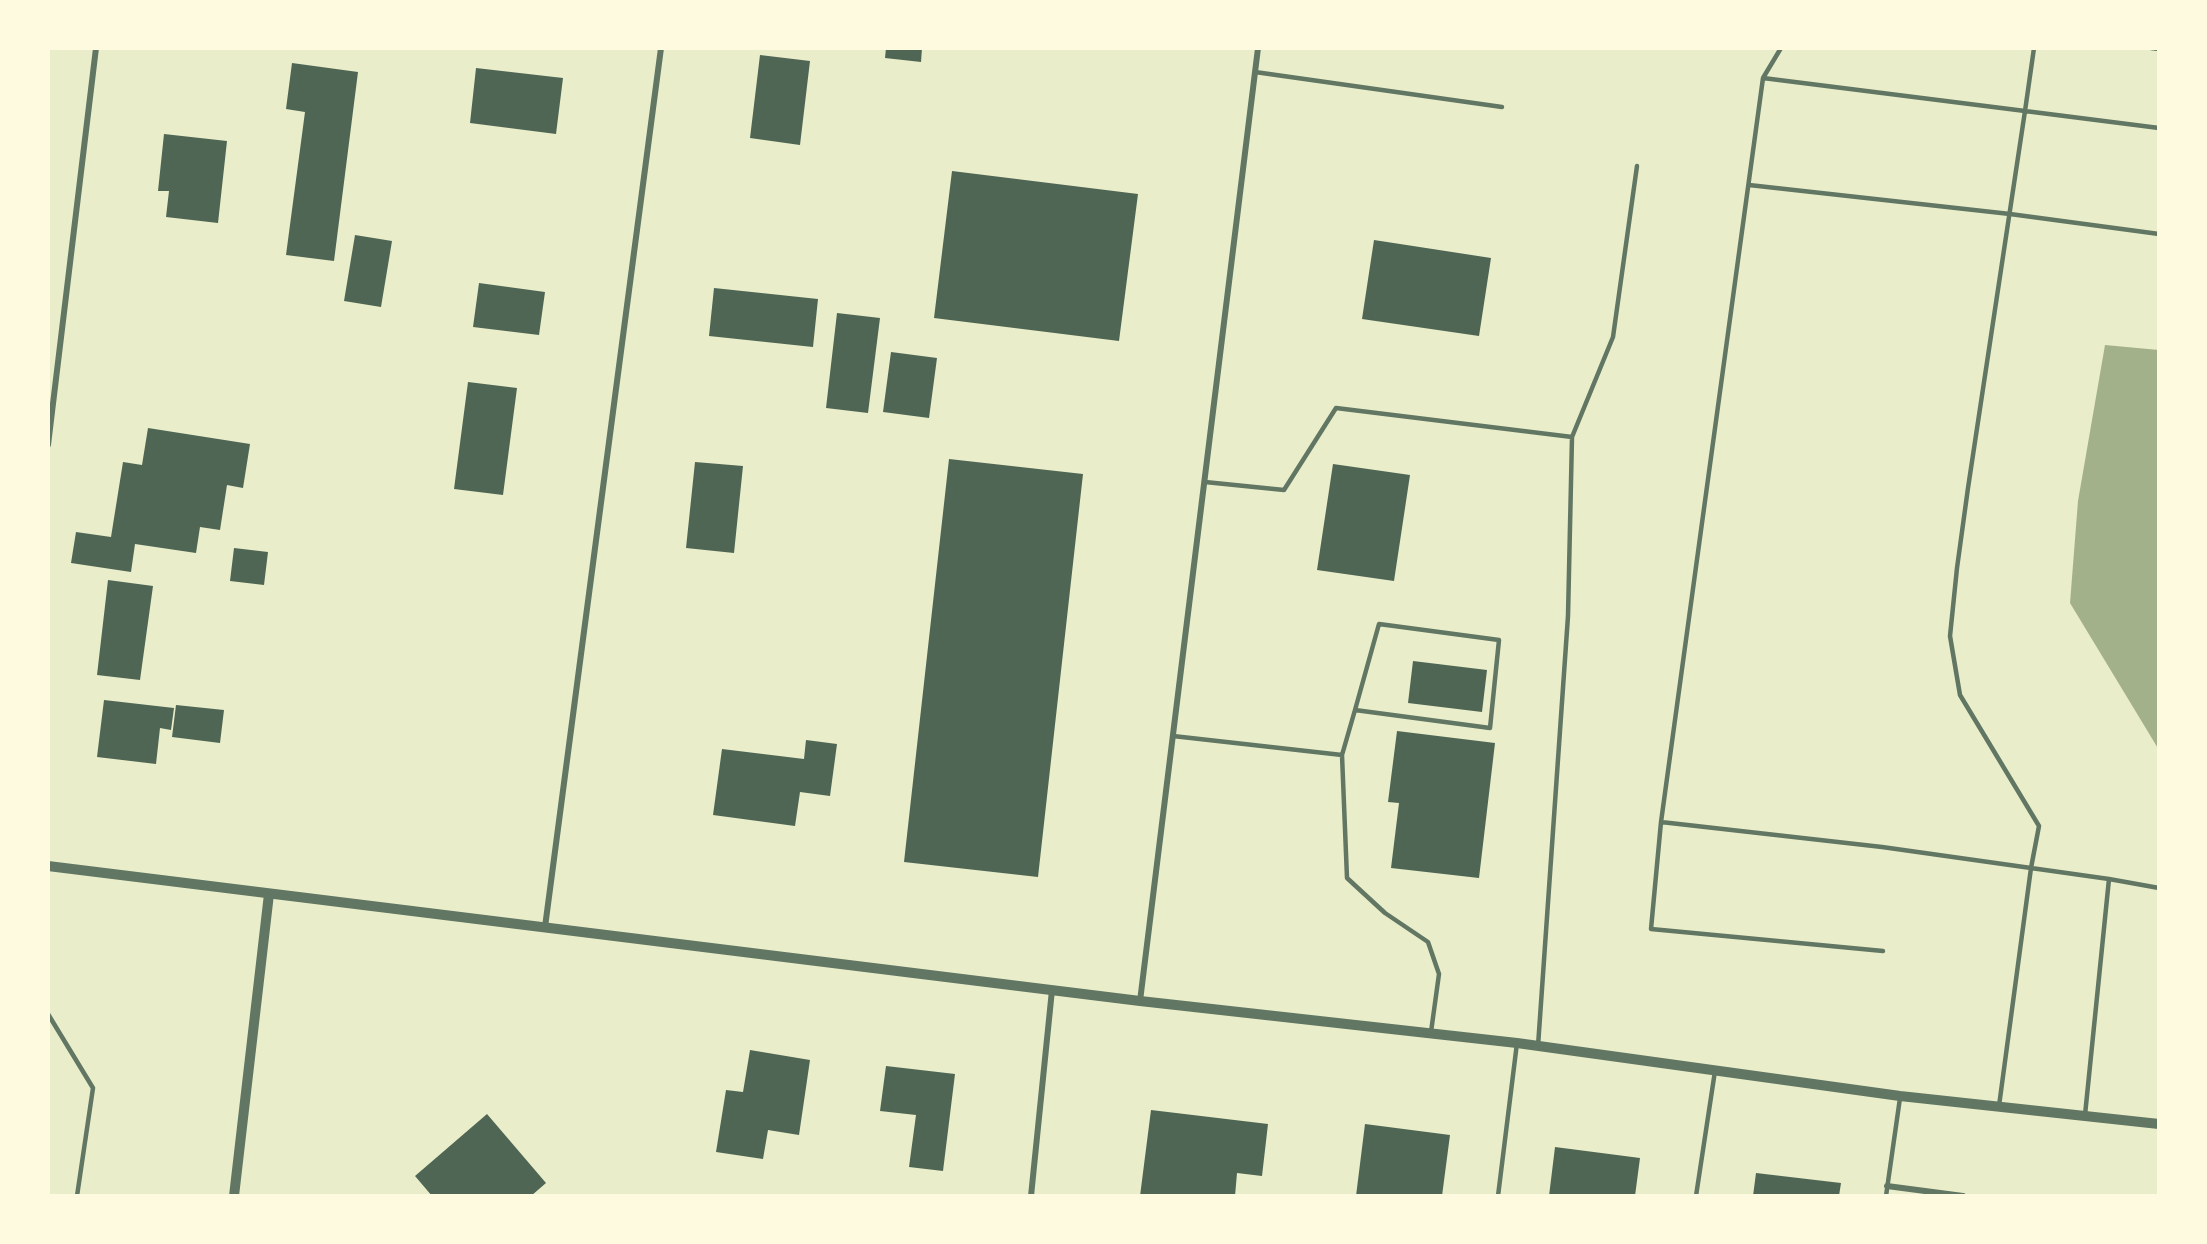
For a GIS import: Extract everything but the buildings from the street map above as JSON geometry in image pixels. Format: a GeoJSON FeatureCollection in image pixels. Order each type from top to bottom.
{"type":"FeatureCollection","features":[{"type":"Feature","properties":{"kind":"street"},"geometry":{"type":"LineString","coordinates":[[48,445],[96,48]]}},
{"type":"Feature","properties":{"kind":"street"},"geometry":{"type":"LineString","coordinates":[[545,927],[661,48]]}},
{"type":"Feature","properties":{"kind":"street"},"geometry":{"type":"LineString","coordinates":[[1140,1001],[1258,48]]}},
{"type":"Feature","properties":{"kind":"street"},"geometry":{"type":"LineString","coordinates":[[48,866],[1140,1001],[1517,1043],[1900,1096],[2159,1124]]}},
{"type":"Feature","properties":{"kind":"street"},"geometry":{"type":"LineString","coordinates":[[234,1196],[269,894]]}},
{"type":"Feature","properties":{"kind":"street"},"geometry":{"type":"LineString","coordinates":[[1030,1196],[1053,989]]}},
{"type":"Feature","properties":{"kind":"street"},"geometry":{"type":"LineString","coordinates":[[1887,1186],[1963,1196]]}},
{"type":"Feature","properties":{"kind":"lane"},"geometry":{"type":"LineString","coordinates":[[1781,48],[1763,78],[1661,822],[1651,929],[1883,951]]}},
{"type":"Feature","properties":{"kind":"lane"},"geometry":{"type":"LineString","coordinates":[[1999,1106],[2031,868],[2040,826],[1960,694],[1950,636],[1968,488],[2034,48]]}},
{"type":"Feature","properties":{"kind":"lane"},"geometry":{"type":"LineString","coordinates":[[2151,48],[2159,49]]}},
{"type":"Feature","properties":{"kind":"lane"},"geometry":{"type":"LineString","coordinates":[[1255,72],[1502,107]]}},
{"type":"Feature","properties":{"kind":"lane"},"geometry":{"type":"LineString","coordinates":[[1763,78],[2159,128]]}},
{"type":"Feature","properties":{"kind":"lane"},"geometry":{"type":"LineString","coordinates":[[1538,1046],[1568,616],[1572,436],[1613,338],[1637,166]]}},
{"type":"Feature","properties":{"kind":"lane"},"geometry":{"type":"LineString","coordinates":[[1749,185],[2010,214],[2159,234]]}},
{"type":"Feature","properties":{"kind":"lane"},"geometry":{"type":"LineString","coordinates":[[1205,482],[1284,490],[1336,408],[1572,436]]}},
{"type":"Feature","properties":{"kind":"lane"},"geometry":{"type":"LineString","coordinates":[[1355,710],[1490,728],[1499,640],[1379,624],[1342,755],[1347,878],[1385,913],[1428,942],[1439,974],[1430,1033]]}},
{"type":"Feature","properties":{"kind":"lane"},"geometry":{"type":"LineString","coordinates":[[1173,736],[1342,755]]}},
{"type":"Feature","properties":{"kind":"lane"},"geometry":{"type":"LineString","coordinates":[[1661,822],[1882,847],[2159,888]]}},
{"type":"Feature","properties":{"kind":"lane"},"geometry":{"type":"LineString","coordinates":[[2085,1116],[2109,879]]}},
{"type":"Feature","properties":{"kind":"lane"},"geometry":{"type":"LineString","coordinates":[[48,1014],[93,1088],[76,1196]]}},
{"type":"Feature","properties":{"kind":"lane"},"geometry":{"type":"LineString","coordinates":[[1498,1196],[1517,1043]]}},
{"type":"Feature","properties":{"kind":"lane"},"geometry":{"type":"LineString","coordinates":[[1696,1196],[1715,1071]]}},
{"type":"Feature","properties":{"kind":"lane"},"geometry":{"type":"LineString","coordinates":[[1886,1196],[1900,1096]]}},
{"type":"Feature","properties":{"kind":"shaded area"},"geometry":{"type":"Polygon","coordinates":[[[2105,345],[2159,350],[2159,750],[2070,603],[2078,501],[2105,345]]]}}]}
